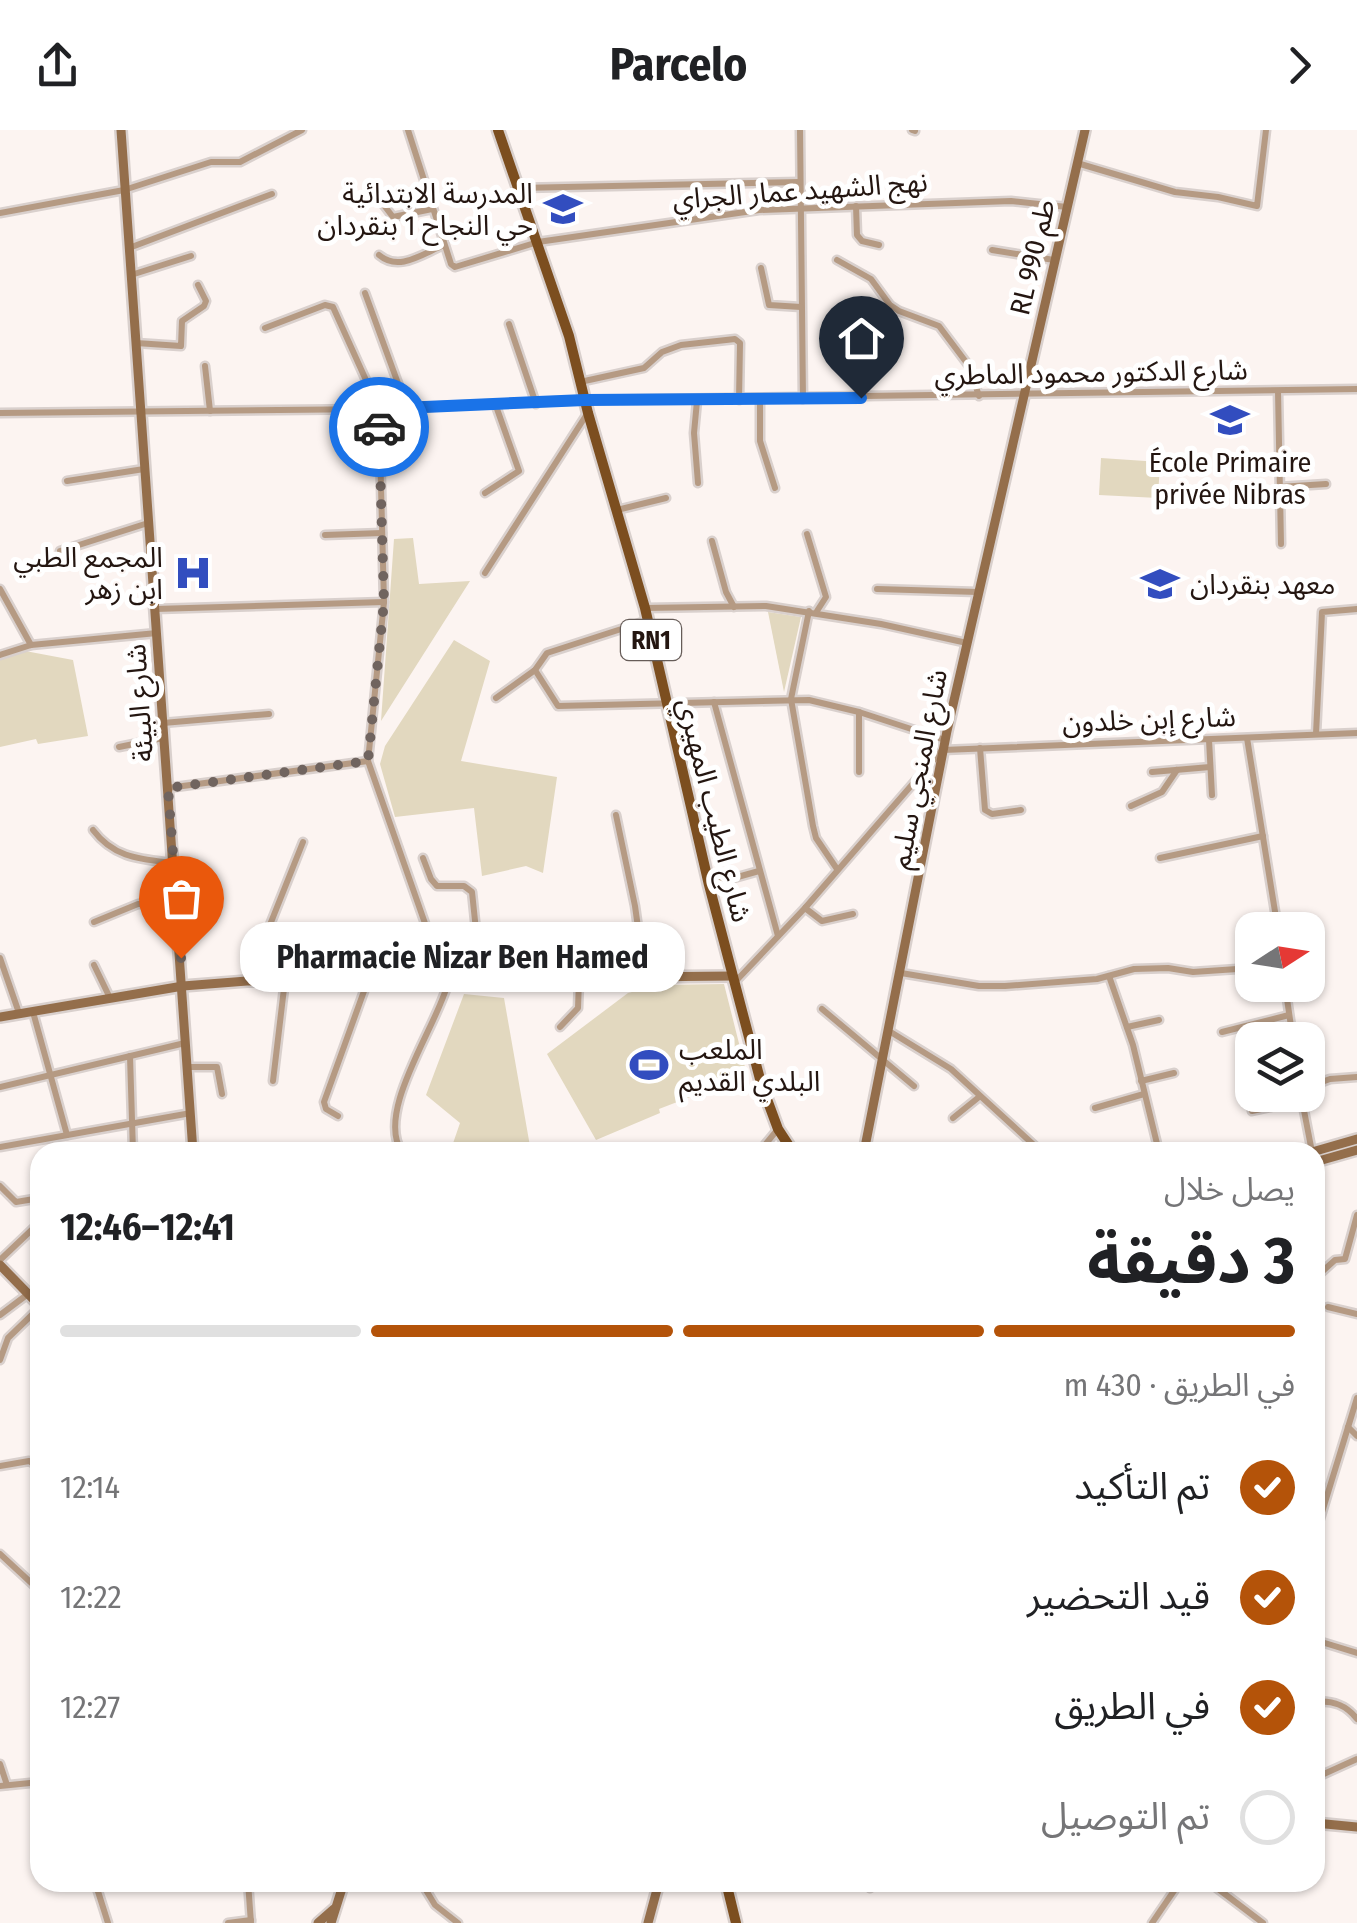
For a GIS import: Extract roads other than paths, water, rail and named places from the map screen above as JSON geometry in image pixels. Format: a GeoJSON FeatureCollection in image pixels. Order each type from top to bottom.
{"type":"FeatureCollection","features":[{"type":"Feature","properties":{"kind":"main road","name":"شارع الطيب المهيري"},"geometry":{"type":"LineString","coordinates":[[498,130],[569,336],[645,608],[760,1083],[786,1142]]}},
{"type":"Feature","properties":{"kind":"main road"},"geometry":{"type":"LineString","coordinates":[[729,1892],[736,1923]]}},
{"type":"Feature","properties":{"kind":"street","name":"شارع البيئة"},"geometry":{"type":"LineString","coordinates":[[121,130],[192,1142]]}},
{"type":"Feature","properties":{"kind":"street"},"geometry":{"type":"LineString","coordinates":[[0,214],[124,190],[211,162],[240,162],[302,130]]}},
{"type":"Feature","properties":{"kind":"street"},"geometry":{"type":"LineString","coordinates":[[379,254],[398,264],[444,245],[408,130]]}},
{"type":"Feature","properties":{"kind":"street"},"geometry":{"type":"LineString","coordinates":[[800,130],[803,399]]}},
{"type":"Feature","properties":{"kind":"street","name":"RL طم 990"},"geometry":{"type":"LineString","coordinates":[[1022,396],[1085,130]]}},
{"type":"Feature","properties":{"kind":"street"},"geometry":{"type":"LineString","coordinates":[[1077,163],[1176,192],[1258,206],[1266,130]]}},
{"type":"Feature","properties":{"kind":"street"},"geometry":{"type":"LineString","coordinates":[[519,188],[800,182]]}},
{"type":"Feature","properties":{"kind":"street"},"geometry":{"type":"LineString","coordinates":[[373,191],[393,217],[432,209]]}},
{"type":"Feature","properties":{"kind":"street"},"geometry":{"type":"LineString","coordinates":[[128,248],[272,194]]}},
{"type":"Feature","properties":{"kind":"street","name":"نهج الشهيد عمار الجراي"},"geometry":{"type":"LineString","coordinates":[[444,245],[450,264],[455,266],[538,242],[692,218],[801,208],[1011,201],[1066,207]]}},
{"type":"Feature","properties":{"kind":"street"},"geometry":{"type":"LineString","coordinates":[[856,206],[857,236],[879,246]]}},
{"type":"Feature","properties":{"kind":"street"},"geometry":{"type":"LineString","coordinates":[[992,250],[1054,260]]}},
{"type":"Feature","properties":{"kind":"street"},"geometry":{"type":"LineString","coordinates":[[130,276],[191,256]]}},
{"type":"Feature","properties":{"kind":"street"},"geometry":{"type":"LineString","coordinates":[[836,260],[871,279],[898,311],[939,326],[969,366],[979,396]]}},
{"type":"Feature","properties":{"kind":"street"},"geometry":{"type":"LineString","coordinates":[[761,268],[768,305],[801,306]]}},
{"type":"Feature","properties":{"kind":"street"},"geometry":{"type":"LineString","coordinates":[[135,343],[181,346],[182,321],[204,306],[205,297],[198,284]]}},
{"type":"Feature","properties":{"kind":"street"},"geometry":{"type":"LineString","coordinates":[[365,294],[407,408]]}},
{"type":"Feature","properties":{"kind":"street"},"geometry":{"type":"LineString","coordinates":[[265,328],[324,305],[334,306],[379,409],[384,602],[368,761],[446,980],[444,997],[396,1108],[393,1133],[397,1142]]}},
{"type":"Feature","properties":{"kind":"street"},"geometry":{"type":"LineString","coordinates":[[509,324],[536,404]]}},
{"type":"Feature","properties":{"kind":"street"},"geometry":{"type":"LineString","coordinates":[[580,382],[644,368],[662,352],[681,345],[735,339],[740,343],[738,400]]}},
{"type":"Feature","properties":{"kind":"street"},"geometry":{"type":"LineString","coordinates":[[860,339],[861,398]]}},
{"type":"Feature","properties":{"kind":"street"},"geometry":{"type":"LineString","coordinates":[[205,366],[210,411]]}},
{"type":"Feature","properties":{"kind":"street","name":"شارع الدكتور محمود الماطري"},"geometry":{"type":"LineString","coordinates":[[0,413],[379,409],[585,400],[1357,390]]}},
{"type":"Feature","properties":{"kind":"street"},"geometry":{"type":"LineString","coordinates":[[1278,391],[1281,544]]}},
{"type":"Feature","properties":{"kind":"street","name":"شارع المنجي سليم"},"geometry":{"type":"LineString","coordinates":[[866,1142],[944,746],[1022,396]]}},
{"type":"Feature","properties":{"kind":"street"},"geometry":{"type":"LineString","coordinates":[[760,400],[760,441],[774,488]]}},
{"type":"Feature","properties":{"kind":"street"},"geometry":{"type":"LineString","coordinates":[[697,401],[694,433],[698,482]]}},
{"type":"Feature","properties":{"kind":"street"},"geometry":{"type":"LineString","coordinates":[[485,493],[519,471],[496,406]]}},
{"type":"Feature","properties":{"kind":"street"},"geometry":{"type":"LineString","coordinates":[[485,573],[588,412]]}},
{"type":"Feature","properties":{"kind":"street"},"geometry":{"type":"LineString","coordinates":[[68,481],[144,470]]}},
{"type":"Feature","properties":{"kind":"street"},"geometry":{"type":"LineString","coordinates":[[1279,487],[1326,484]]}},
{"type":"Feature","properties":{"kind":"street"},"geometry":{"type":"LineString","coordinates":[[616,510],[666,498]]}},
{"type":"Feature","properties":{"kind":"street"},"geometry":{"type":"LineString","coordinates":[[60,551],[148,523]]}},
{"type":"Feature","properties":{"kind":"street"},"geometry":{"type":"LineString","coordinates":[[325,535],[382,533]]}},
{"type":"Feature","properties":{"kind":"street"},"geometry":{"type":"LineString","coordinates":[[807,534],[826,598],[812,612],[791,700],[816,838],[838,870]]}},
{"type":"Feature","properties":{"kind":"street"},"geometry":{"type":"LineString","coordinates":[[712,541],[734,607]]}},
{"type":"Feature","properties":{"kind":"street"},"geometry":{"type":"LineString","coordinates":[[877,588],[978,592]]}},
{"type":"Feature","properties":{"kind":"street"},"geometry":{"type":"LineString","coordinates":[[0,589],[31,646]]}},
{"type":"Feature","properties":{"kind":"street"},"geometry":{"type":"LineString","coordinates":[[155,609],[384,602]]}},
{"type":"Feature","properties":{"kind":"street"},"geometry":{"type":"LineString","coordinates":[[645,608],[766,606],[967,644]]}},
{"type":"Feature","properties":{"kind":"street"},"geometry":{"type":"LineString","coordinates":[[1316,734],[1322,612],[1357,609]]}},
{"type":"Feature","properties":{"kind":"street"},"geometry":{"type":"LineString","coordinates":[[496,698],[535,670],[552,650],[646,621]]}},
{"type":"Feature","properties":{"kind":"street"},"geometry":{"type":"LineString","coordinates":[[0,655],[31,646],[157,632]]}},
{"type":"Feature","properties":{"kind":"street"},"geometry":{"type":"LineString","coordinates":[[0,1017],[183,986],[285,980],[734,980],[805,908],[944,746],[859,712],[791,700],[558,706],[535,670]]}},
{"type":"Feature","properties":{"kind":"street"},"geometry":{"type":"LineString","coordinates":[[714,702],[778,936]]}},
{"type":"Feature","properties":{"kind":"street"},"geometry":{"type":"LineString","coordinates":[[859,712],[859,772]]}},
{"type":"Feature","properties":{"kind":"street"},"geometry":{"type":"LineString","coordinates":[[164,723],[269,714]]}},
{"type":"Feature","properties":{"kind":"street","name":"شارع إبن خلدون"},"geometry":{"type":"LineString","coordinates":[[944,746],[980,748],[1357,733]]}},
{"type":"Feature","properties":{"kind":"street"},"geometry":{"type":"LineString","coordinates":[[119,747],[164,738]]}},
{"type":"Feature","properties":{"kind":"street"},"geometry":{"type":"LineString","coordinates":[[1247,738],[1275,912]]}},
{"type":"Feature","properties":{"kind":"street"},"geometry":{"type":"LineString","coordinates":[[1209,740],[1212,795]]}},
{"type":"Feature","properties":{"kind":"street"},"geometry":{"type":"LineString","coordinates":[[980,748],[985,810],[992,814],[1021,810]]}},
{"type":"Feature","properties":{"kind":"street"},"geometry":{"type":"LineString","coordinates":[[168,788],[368,761]]}},
{"type":"Feature","properties":{"kind":"street"},"geometry":{"type":"LineString","coordinates":[[1152,772],[1210,767]]}},
{"type":"Feature","properties":{"kind":"street"},"geometry":{"type":"LineString","coordinates":[[1131,806],[1162,792],[1177,770]]}},
{"type":"Feature","properties":{"kind":"street"},"geometry":{"type":"LineString","coordinates":[[616,815],[633,892],[645,980]]}},
{"type":"Feature","properties":{"kind":"street"},"geometry":{"type":"LineString","coordinates":[[94,830],[103,843],[124,855],[174,863]]}},
{"type":"Feature","properties":{"kind":"street"},"geometry":{"type":"LineString","coordinates":[[1160,858],[1263,836]]}},
{"type":"Feature","properties":{"kind":"street"},"geometry":{"type":"LineString","coordinates":[[247,982],[302,842]]}},
{"type":"Feature","properties":{"kind":"street"},"geometry":{"type":"LineString","coordinates":[[423,858],[437,886],[464,886],[472,892],[481,980]]}},
{"type":"Feature","properties":{"kind":"street"},"geometry":{"type":"LineString","coordinates":[[710,884],[759,870]]}},
{"type":"Feature","properties":{"kind":"street"},"geometry":{"type":"LineString","coordinates":[[94,922],[138,904],[177,902]]}},
{"type":"Feature","properties":{"kind":"street"},"geometry":{"type":"LineString","coordinates":[[805,908],[822,921],[853,914]]}},
{"type":"Feature","properties":{"kind":"street"},"geometry":{"type":"LineString","coordinates":[[0,958],[19,1013]]}},
{"type":"Feature","properties":{"kind":"street"},"geometry":{"type":"LineString","coordinates":[[94,966],[110,998]]}},
{"type":"Feature","properties":{"kind":"street"},"geometry":{"type":"LineString","coordinates":[[901,973],[979,986],[1005,986],[1134,970],[1235,969]]}},
{"type":"Feature","properties":{"kind":"street"},"geometry":{"type":"LineString","coordinates":[[1109,976],[1156,1142]]}},
{"type":"Feature","properties":{"kind":"street"},"geometry":{"type":"LineString","coordinates":[[274,1080],[285,980]]}},
{"type":"Feature","properties":{"kind":"street"},"geometry":{"type":"LineString","coordinates":[[338,1116],[326,1110],[324,1102],[368,980]]}},
{"type":"Feature","properties":{"kind":"street"},"geometry":{"type":"LineString","coordinates":[[560,1028],[578,1008],[579,980]]}},
{"type":"Feature","properties":{"kind":"street"},"geometry":{"type":"LineString","coordinates":[[1287,1002],[1290,1022]]}},
{"type":"Feature","properties":{"kind":"street"},"geometry":{"type":"LineString","coordinates":[[822,1009],[914,1086]]}},
{"type":"Feature","properties":{"kind":"street"},"geometry":{"type":"LineString","coordinates":[[33,1011],[68,1135]]}},
{"type":"Feature","properties":{"kind":"street"},"geometry":{"type":"LineString","coordinates":[[1222,1032],[1289,1015]]}},
{"type":"Feature","properties":{"kind":"street"},"geometry":{"type":"LineString","coordinates":[[1126,1027],[1159,1020]]}},
{"type":"Feature","properties":{"kind":"street"},"geometry":{"type":"LineString","coordinates":[[889,1031],[951,1069],[1031,1142]]}},
{"type":"Feature","properties":{"kind":"street"},"geometry":{"type":"LineString","coordinates":[[0,1087],[186,1043]]}},
{"type":"Feature","properties":{"kind":"street"},"geometry":{"type":"LineString","coordinates":[[130,1056],[133,1142]]}},
{"type":"Feature","properties":{"kind":"street"},"geometry":{"type":"LineString","coordinates":[[188,1067],[217,1066],[222,1094]]}},
{"type":"Feature","properties":{"kind":"street"},"geometry":{"type":"LineString","coordinates":[[1141,1081],[1174,1073]]}},
{"type":"Feature","properties":{"kind":"street"},"geometry":{"type":"LineString","coordinates":[[1325,1082],[1357,1076]]}},
{"type":"Feature","properties":{"kind":"street"},"geometry":{"type":"LineString","coordinates":[[1095,1108],[1144,1094]]}},
{"type":"Feature","properties":{"kind":"street"},"geometry":{"type":"LineString","coordinates":[[953,1118],[980,1096]]}},
{"type":"Feature","properties":{"kind":"street"},"geometry":{"type":"LineString","coordinates":[[1305,1112],[1310,1142]]}},
{"type":"Feature","properties":{"kind":"street"},"geometry":{"type":"LineString","coordinates":[[0,1147],[190,1113]]}},
{"type":"Feature","properties":{"kind":"street"},"geometry":{"type":"LineString","coordinates":[[767,1142],[778,1129]]}},
{"type":"Feature","properties":{"kind":"street"},"geometry":{"type":"LineString","coordinates":[[1325,1148],[1357,1139]]}},
{"type":"Feature","properties":{"kind":"street"},"geometry":{"type":"LineString","coordinates":[[1325,1159],[1357,1150]]}},
{"type":"Feature","properties":{"kind":"street"},"geometry":{"type":"LineString","coordinates":[[0,1186],[16,1202],[30,1201]]}},
{"type":"Feature","properties":{"kind":"street"},"geometry":{"type":"LineString","coordinates":[[1325,1269],[1334,1260],[1345,1259],[1357,1215]]}},
{"type":"Feature","properties":{"kind":"street"},"geometry":{"type":"LineString","coordinates":[[0,1315],[28,1294],[0,1263],[30,1232]]}},
{"type":"Feature","properties":{"kind":"street"},"geometry":{"type":"LineString","coordinates":[[1328,1308],[1357,1314]]}},
{"type":"Feature","properties":{"kind":"street"},"geometry":{"type":"LineString","coordinates":[[0,1360],[8,1338],[30,1317]]}},
{"type":"Feature","properties":{"kind":"street"},"geometry":{"type":"LineString","coordinates":[[1325,1502],[1357,1398]]}},
{"type":"Feature","properties":{"kind":"street"},"geometry":{"type":"LineString","coordinates":[[1348,1427],[1357,1436]]}},
{"type":"Feature","properties":{"kind":"street"},"geometry":{"type":"LineString","coordinates":[[0,1466],[30,1461]]}},
{"type":"Feature","properties":{"kind":"street"},"geometry":{"type":"LineString","coordinates":[[0,1554],[30,1582]]}},
{"type":"Feature","properties":{"kind":"street"},"geometry":{"type":"LineString","coordinates":[[1325,1643],[1357,1653]]}},
{"type":"Feature","properties":{"kind":"street"},"geometry":{"type":"LineString","coordinates":[[1325,1701],[1348,1708],[1357,1718]]}},
{"type":"Feature","properties":{"kind":"street"},"geometry":{"type":"LineString","coordinates":[[1325,1773],[1357,1759]]}},
{"type":"Feature","properties":{"kind":"street"},"geometry":{"type":"LineString","coordinates":[[0,1764],[4,1786],[30,1783]]}},
{"type":"Feature","properties":{"kind":"street"},"geometry":{"type":"LineString","coordinates":[[1325,1824],[1357,1826]]}},
{"type":"Feature","properties":{"kind":"street"},"geometry":{"type":"LineString","coordinates":[[98,1892],[108,1923]]}},
{"type":"Feature","properties":{"kind":"street"},"geometry":{"type":"LineString","coordinates":[[228,1923],[251,1921],[249,1892]]}},
{"type":"Feature","properties":{"kind":"street"},"geometry":{"type":"LineString","coordinates":[[328,1922],[341,1892]]}},
{"type":"Feature","properties":{"kind":"street"},"geometry":{"type":"LineString","coordinates":[[427,1892],[435,1904],[458,1923]]}},
{"type":"Feature","properties":{"kind":"street"},"geometry":{"type":"LineString","coordinates":[[648,1923],[656,1892]]}},
{"type":"Feature","properties":{"kind":"street"},"geometry":{"type":"LineString","coordinates":[[1152,1923],[1173,1892]]}},
{"type":"Feature","properties":{"kind":"street"},"geometry":{"type":"LineString","coordinates":[[1222,1892],[1264,1923]]}},
{"type":"Feature","properties":{"kind":"place","name":"المدرسة الابتدائية حي النجاح 1 بنقردان"},"geometry":{"type":"Point","coordinates":[563,209]}},
{"type":"Feature","properties":{"kind":"place","name":"École Primaire privée Nibras"},"geometry":{"type":"Point","coordinates":[1230,420]}},
{"type":"Feature","properties":{"kind":"place","name":"المجمع الطبي ابن زهر"},"geometry":{"type":"Point","coordinates":[193,573]}},
{"type":"Feature","properties":{"kind":"place","name":"معهد بنقردان"},"geometry":{"type":"Point","coordinates":[1160,584]}},
{"type":"Feature","properties":{"kind":"place","name":"Pharmacie Nizar Ben Hamed"},"geometry":{"type":"Point","coordinates":[181,958]}},
{"type":"Feature","properties":{"kind":"place","name":"الملعب البلدي القديم"},"geometry":{"type":"Point","coordinates":[649,1065]}}]}
